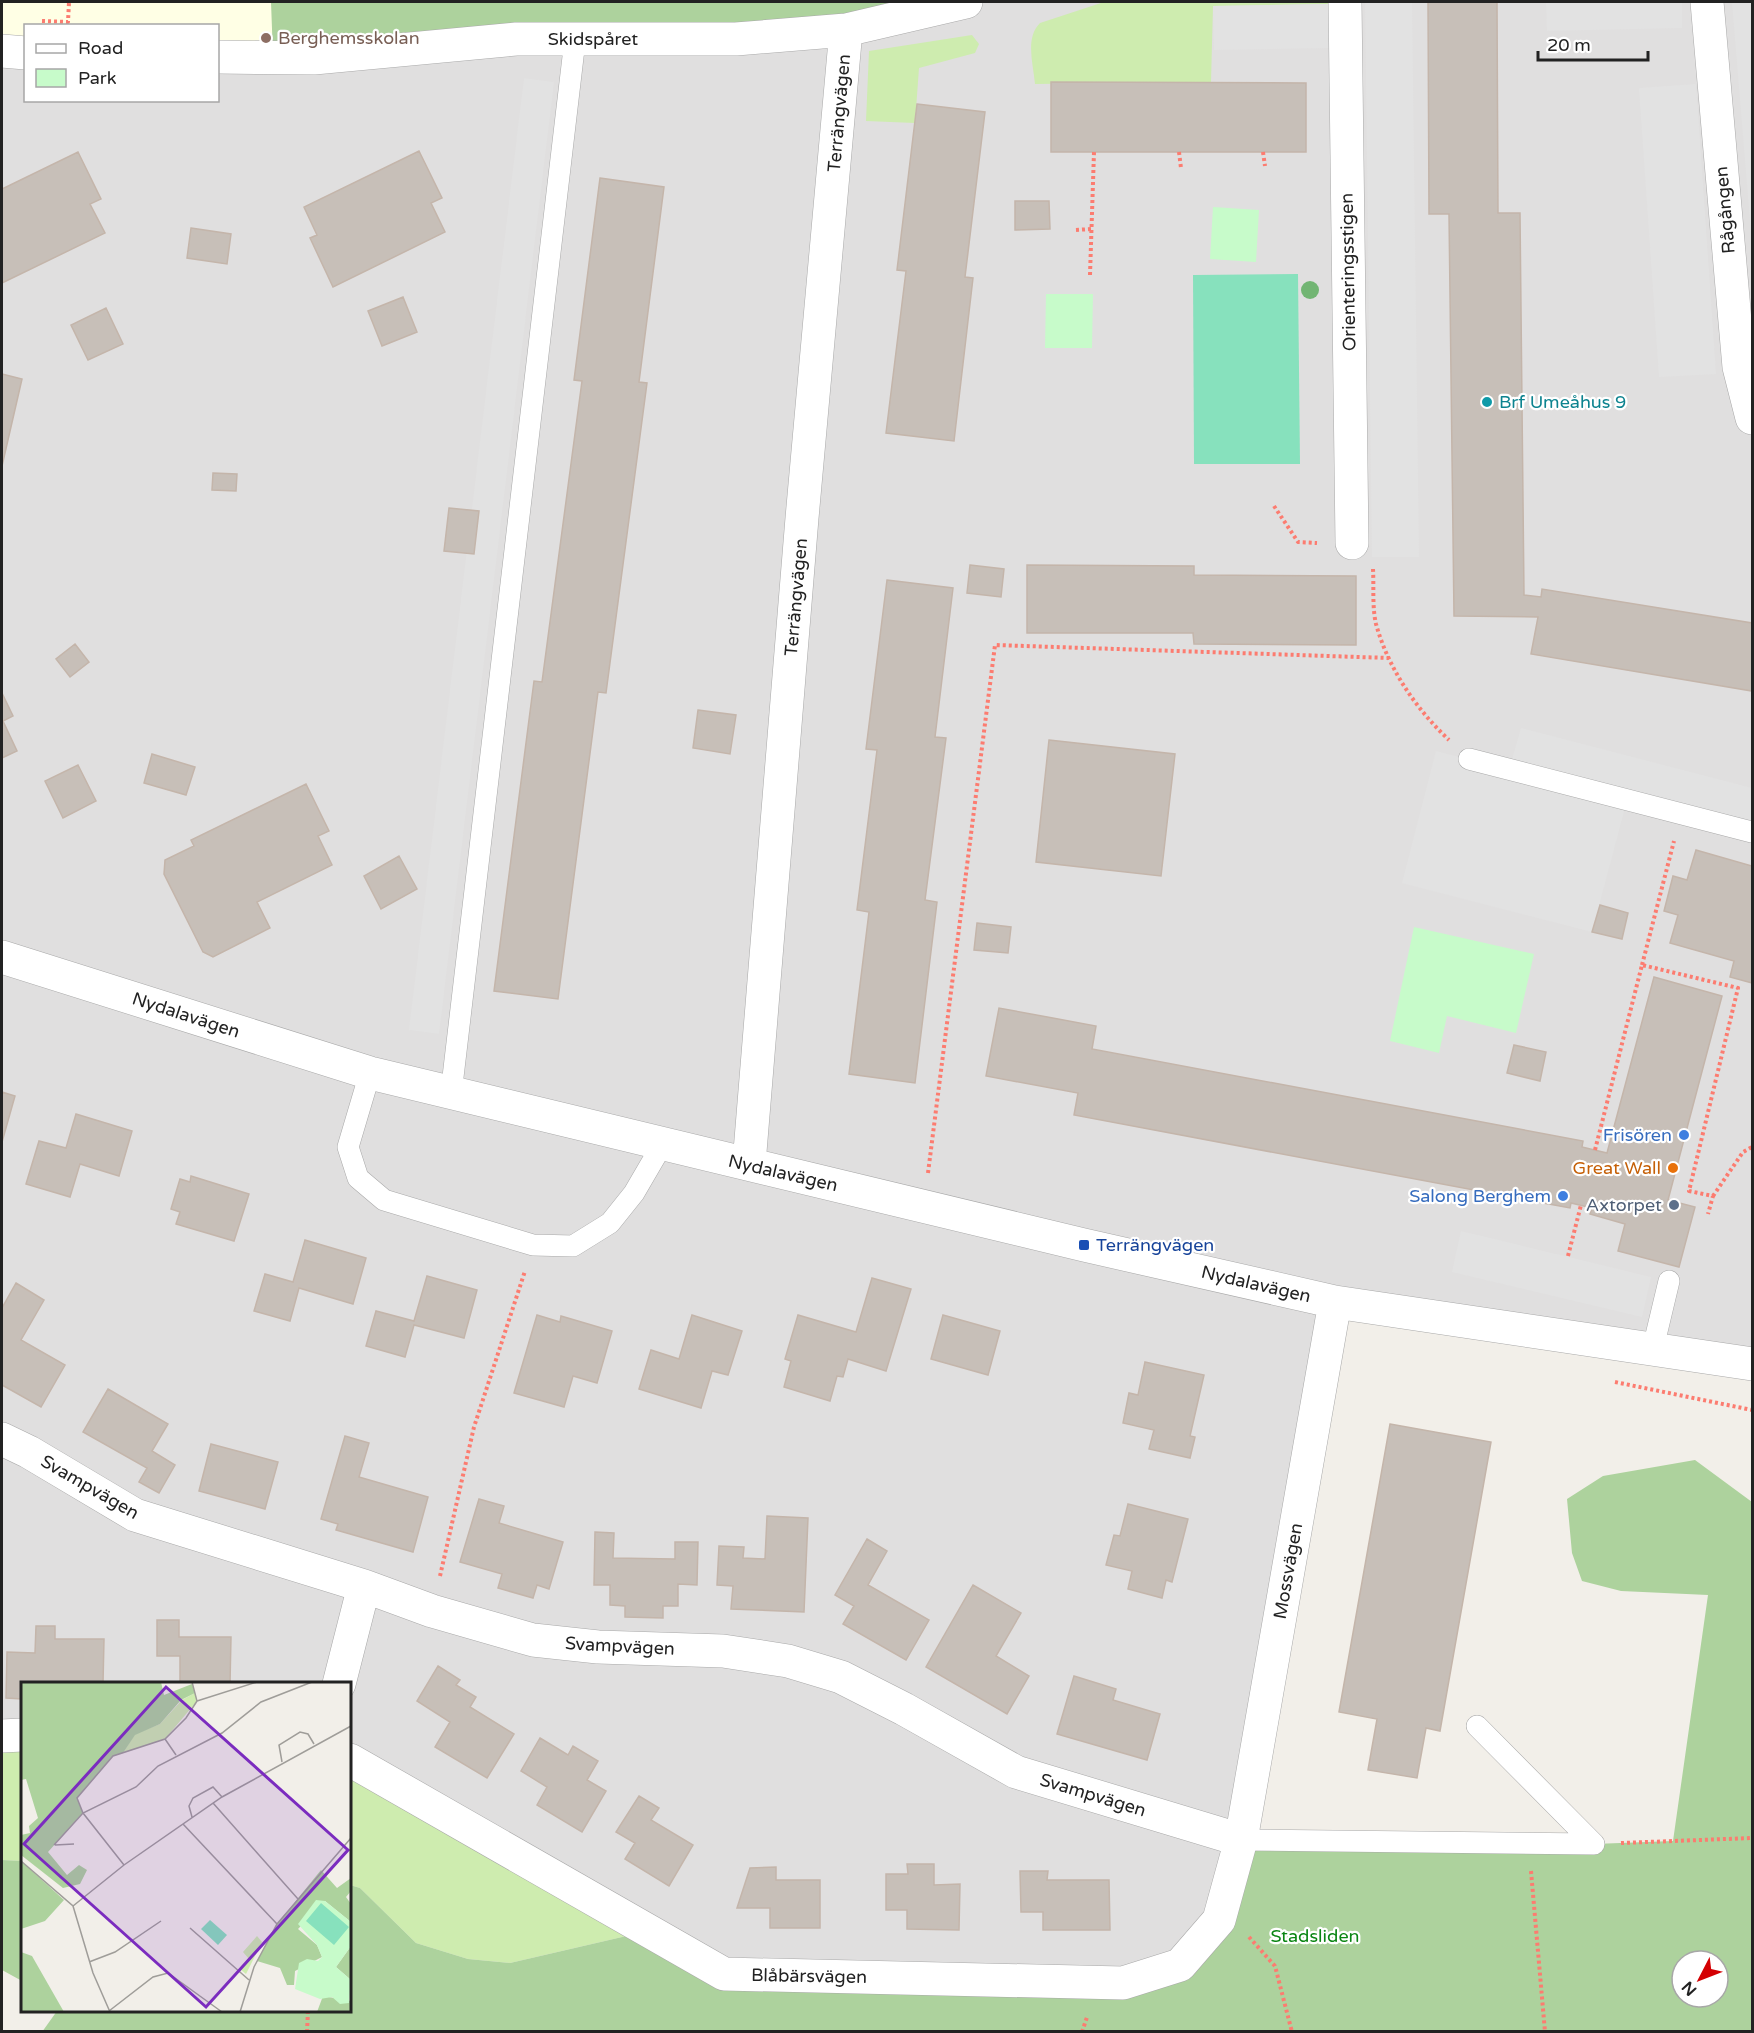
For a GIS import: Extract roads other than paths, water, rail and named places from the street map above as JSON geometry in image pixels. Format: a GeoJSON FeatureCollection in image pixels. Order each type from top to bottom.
{"type":"FeatureCollection","features":[{"type":"Feature","properties":{"kind":"street","name":"Skidspåret"},"geometry":{"type":"LineString","coordinates":[[219,57],[314,58],[516,39],[736,39],[846,30],[966,2]]}},
{"type":"Feature","properties":{"kind":"street","name":"Orienteringsstigen"},"geometry":{"type":"LineString","coordinates":[[1345,2],[1352,543]]}},
{"type":"Feature","properties":{"kind":"street","name":"Rågången"},"geometry":{"type":"LineString","coordinates":[[1707,2],[1739,367],[1752,418]]}},
{"type":"Feature","properties":{"kind":"street","name":"Terrängvägen"},"geometry":{"type":"LineString","coordinates":[[749,1164],[802,518],[846,30]]}},
{"type":"Feature","properties":{"kind":"street"},"geometry":{"type":"LineString","coordinates":[[2,51],[24,53]]}},
{"type":"Feature","properties":{"kind":"street","name":"Nydalavägen"},"geometry":{"type":"LineString","coordinates":[[2,957],[370,1073],[1083,1245],[1335,1302],[1752,1364]]}},
{"type":"Feature","properties":{"kind":"street","name":"Mossvägen"},"geometry":{"type":"LineString","coordinates":[[1241,1840],[1335,1302]]}},
{"type":"Feature","properties":{"kind":"street","name":"Svampvägen"},"geometry":{"type":"LineString","coordinates":[[2,1439],[29,1452],[135,1515],[364,1586],[432,1611],[533,1640],[598,1647],[723,1651],[788,1661],[841,1677],[904,1709],[1016,1772],[1241,1840]]}},
{"type":"Feature","properties":{"kind":"street"},"geometry":{"type":"LineString","coordinates":[[339,1682],[364,1586]]}},
{"type":"Feature","properties":{"kind":"street"},"geometry":{"type":"LineString","coordinates":[[2,1736],[21,1735]]}},
{"type":"Feature","properties":{"kind":"street","name":"Blåbärsvägen"},"geometry":{"type":"LineString","coordinates":[[351,1761],[724,1974],[1123,1983],[1180,1965],[1219,1920],[1241,1840]]}},
{"type":"Feature","properties":{"kind":"lane"},"geometry":{"type":"LineString","coordinates":[[452,1094],[575,40]]}},
{"type":"Feature","properties":{"kind":"lane"},"geometry":{"type":"LineString","coordinates":[[1469,759],[1752,832]]}},
{"type":"Feature","properties":{"kind":"lane"},"geometry":{"type":"LineString","coordinates":[[370,1073],[348,1147],[358,1178],[384,1200],[533,1245],[573,1246],[610,1223],[634,1193],[662,1145]]}},
{"type":"Feature","properties":{"kind":"lane"},"geometry":{"type":"LineString","coordinates":[[1653,1348],[1669,1281]]}},
{"type":"Feature","properties":{"kind":"lane"},"geometry":{"type":"LineString","coordinates":[[1241,1840],[1594,1844],[1477,1726]]}},
{"type":"Feature","properties":{"kind":"place","name":"Berghemsskolan"},"geometry":{"type":"Point","coordinates":[266,38]}},
{"type":"Feature","properties":{"kind":"place","name":"Brf Umeåhus 9"},"geometry":{"type":"Point","coordinates":[1487,402]}},
{"type":"Feature","properties":{"kind":"place","name":"Frisören"},"geometry":{"type":"Point","coordinates":[1684,1135]}},
{"type":"Feature","properties":{"kind":"place","name":"Great Wall"},"geometry":{"type":"Point","coordinates":[1673,1168]}},
{"type":"Feature","properties":{"kind":"place","name":"Salong Berghem"},"geometry":{"type":"Point","coordinates":[1563,1196]}},
{"type":"Feature","properties":{"kind":"place","name":"Axtorpet"},"geometry":{"type":"Point","coordinates":[1674,1205]}},
{"type":"Feature","properties":{"kind":"place","name":"Terrängvägen"},"geometry":{"type":"Point","coordinates":[1084,1245]}},
{"type":"Feature","properties":{"kind":"park label","name":"Stadsliden"},"geometry":{"type":"Point","coordinates":[1315,1936]}}]}
